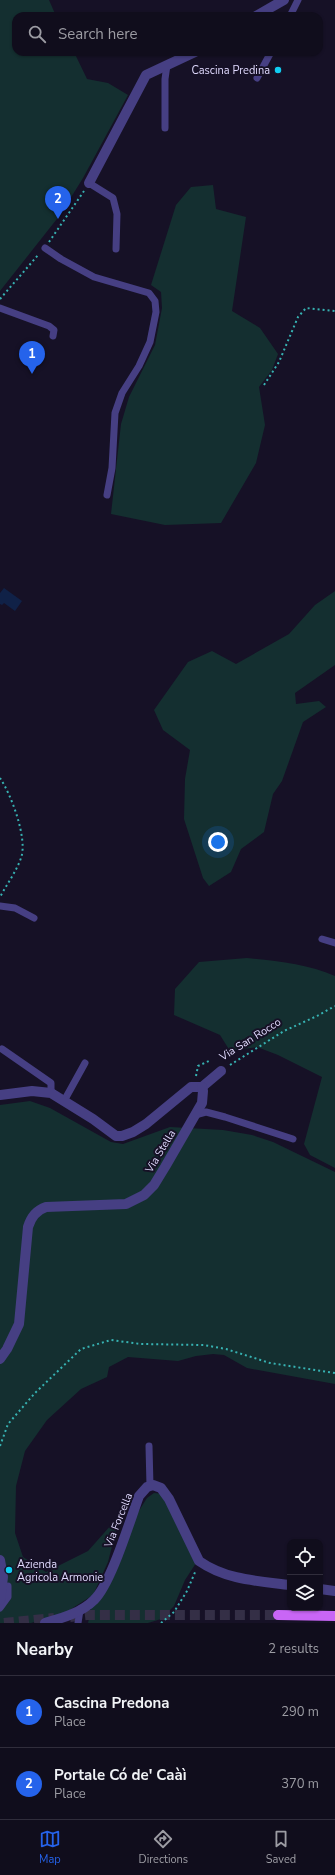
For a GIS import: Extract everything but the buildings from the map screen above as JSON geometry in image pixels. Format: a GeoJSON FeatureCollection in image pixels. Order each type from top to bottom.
{"type":"FeatureCollection","features":[{"type":"Feature","properties":{"kind":"main road"},"geometry":{"type":"LineString","coordinates":[[278,1615],[335,1616]]}},
{"type":"Feature","properties":{"kind":"street"},"geometry":{"type":"LineString","coordinates":[[263,12],[284,0]]}},
{"type":"Feature","properties":{"kind":"street"},"geometry":{"type":"LineString","coordinates":[[89,183],[146,75],[186,56]]}},
{"type":"Feature","properties":{"kind":"street","name":"Via San Rocco"},"geometry":{"type":"LineString","coordinates":[[202,1087],[222,1071]]}},
{"type":"Feature","properties":{"kind":"street","name":"Via Stella"},"geometry":{"type":"LineString","coordinates":[[0,1095],[32,1091],[51,1094],[116,1136],[122,1136],[133,1132],[146,1124],[191,1087],[202,1087],[203,1091],[202,1103],[154,1185],[144,1195],[126,1204],[46,1207],[41,1209],[31,1219],[28,1227],[19,1324],[7,1349],[0,1359]]}},
{"type":"Feature","properties":{"kind":"street"},"geometry":{"type":"LineString","coordinates":[[150,1486],[153,1485],[161,1488],[169,1499],[199,1561],[228,1576],[287,1585]]}},
{"type":"Feature","properties":{"kind":"street","name":"Via Forcella"},"geometry":{"type":"LineString","coordinates":[[45,1623],[64,1618],[80,1610],[95,1599],[105,1584],[139,1496],[150,1486]]}},
{"type":"Feature","properties":{"kind":"street"},"geometry":{"type":"LineString","coordinates":[[0,1560],[3,1577],[0,1600]]}},
{"type":"Feature","properties":{"kind":"street"},"geometry":{"type":"LineString","coordinates":[[323,1589],[335,1591]]}},
{"type":"Feature","properties":{"kind":"lane"},"geometry":{"type":"LineString","coordinates":[[292,12],[298,0]]}},
{"type":"Feature","properties":{"kind":"lane"},"geometry":{"type":"LineString","coordinates":[[257,78],[269,56]]}},
{"type":"Feature","properties":{"kind":"lane"},"geometry":{"type":"LineString","coordinates":[[165,128],[164,87],[167,65]]}},
{"type":"Feature","properties":{"kind":"lane"},"geometry":{"type":"LineString","coordinates":[[89,183],[113,198],[117,214],[116,249]]}},
{"type":"Feature","properties":{"kind":"lane"},"geometry":{"type":"LineString","coordinates":[[45,248],[61,260],[94,277],[149,293],[155,302],[156,312],[150,342],[139,366],[122,393],[115,413],[112,468],[107,495]]}},
{"type":"Feature","properties":{"kind":"lane"},"geometry":{"type":"LineString","coordinates":[[0,308],[49,326],[54,330],[53,336]]}},
{"type":"Feature","properties":{"kind":"lane"},"geometry":{"type":"LineString","coordinates":[[0,906],[15,908],[34,918]]}},
{"type":"Feature","properties":{"kind":"lane"},"geometry":{"type":"LineString","coordinates":[[322,939],[335,943]]}},
{"type":"Feature","properties":{"kind":"lane"},"geometry":{"type":"LineString","coordinates":[[2,1049],[51,1084],[51,1094]]}},
{"type":"Feature","properties":{"kind":"lane"},"geometry":{"type":"LineString","coordinates":[[64,1101],[85,1063]]}},
{"type":"Feature","properties":{"kind":"lane"},"geometry":{"type":"LineString","coordinates":[[195,1115],[206,1112],[293,1139]]}},
{"type":"Feature","properties":{"kind":"lane"},"geometry":{"type":"LineString","coordinates":[[149,1446],[150,1486]]}},
{"type":"Feature","properties":{"kind":"lane"},"geometry":{"type":"LineString","coordinates":[[0,1608],[8,1597],[8,1586]]}},
{"type":"Feature","properties":{"kind":"lane"},"geometry":{"type":"LineString","coordinates":[[78,1623],[80,1610]]}},
{"type":"Feature","properties":{"kind":"path"},"geometry":{"type":"LineString","coordinates":[[264,385],[280,362],[298,317],[306,308],[335,310]]}},
{"type":"Feature","properties":{"kind":"path"},"geometry":{"type":"LineString","coordinates":[[0,778],[14,803],[23,846],[21,858],[0,897]]}},
{"type":"Feature","properties":{"kind":"path","name":"Via San Rocco"},"geometry":{"type":"LineString","coordinates":[[222,1071],[272,1037],[335,1006]]}},
{"type":"Feature","properties":{"kind":"path"},"geometry":{"type":"LineString","coordinates":[[198,1066],[211,1060]]}},
{"type":"Feature","properties":{"kind":"path"},"geometry":{"type":"LineString","coordinates":[[0,1446],[8,1424],[41,1388],[81,1350],[111,1340],[141,1344],[204,1345],[226,1349],[270,1363],[335,1373]]}},
{"type":"Feature","properties":{"kind":"path"},"geometry":{"type":"LineString","coordinates":[[161,1623],[174,1612],[187,1591],[199,1561]]}},
{"type":"Feature","properties":{"kind":"green space"},"geometry":{"type":"Polygon","coordinates":[[[0,0],[49,0],[54,12],[12,12],[12,56],[76,56],[87,79],[108,83],[128,95],[83,178],[60,215],[0,291],[0,0]]]}},
{"type":"Feature","properties":{"kind":"green space"},"geometry":{"type":"Polygon","coordinates":[[[213,185],[216,209],[246,217],[232,311],[260,328],[278,354],[272,370],[259,387],[265,425],[256,463],[221,523],[165,525],[111,514],[121,424],[129,397],[155,345],[162,308],[161,292],[151,285],[176,205],[191,187],[213,185]]]}},
{"type":"Feature","properties":{"kind":"green space"},"geometry":{"type":"Polygon","coordinates":[[[335,591],[335,665],[295,693],[296,704],[319,701],[326,707],[303,722],[282,781],[273,794],[264,832],[241,849],[231,872],[209,886],[203,878],[184,819],[185,779],[190,750],[163,730],[154,710],[188,662],[212,651],[236,664],[289,634],[315,605],[335,591]]]}},
{"type":"Feature","properties":{"kind":"green space"},"geometry":{"type":"Polygon","coordinates":[[[247,958],[303,966],[335,976],[335,1168],[310,1155],[304,1144],[322,1077],[278,1055],[257,1047],[230,1051],[220,1035],[174,1015],[175,989],[199,962],[247,958]]]}},
{"type":"Feature","properties":{"kind":"green space"},"geometry":{"type":"Polygon","coordinates":[[[30,1101],[50,1108],[111,1142],[123,1144],[170,1127],[223,1130],[252,1135],[273,1142],[335,1172],[335,1384],[247,1368],[224,1355],[213,1354],[196,1356],[178,1361],[128,1357],[109,1367],[107,1377],[81,1389],[47,1420],[25,1451],[16,1486],[15,1533],[23,1557],[46,1572],[88,1551],[120,1515],[108,1562],[93,1595],[68,1611],[31,1623],[0,1623],[0,1105],[30,1101]]]}},
{"type":"Feature","properties":{"kind":"green space"},"geometry":{"type":"Polygon","coordinates":[[[154,1493],[164,1494],[198,1560],[185,1580],[174,1606],[161,1619],[148,1623],[88,1623],[92,1605],[135,1517],[147,1498],[154,1493]]]}},
{"type":"Feature","properties":{"kind":"water"},"geometry":{"type":"Polygon","coordinates":[[[4,588],[22,601],[15,611],[4,603],[2,605],[0,604],[0,593],[4,588]]]}},
{"type":"Feature","properties":{"kind":"tunnel"},"geometry":{"type":"LineString","coordinates":[[70,1617],[87,1615],[278,1615]]}},
{"type":"Feature","properties":{"kind":"tunnel"},"geometry":{"type":"LineString","coordinates":[[4,1623],[54,1618]]}},
{"type":"Feature","properties":{"kind":"place","name":"Cascina Predina"},"geometry":{"type":"Point","coordinates":[278,70]}},
{"type":"Feature","properties":{"kind":"place","name":"Portale Có de' Caàì"},"geometry":{"type":"Point","coordinates":[58,219]}},
{"type":"Feature","properties":{"kind":"place","name":"Cascina Predona"},"geometry":{"type":"Point","coordinates":[32,374]}},
{"type":"Feature","properties":{"kind":"place","name":"Azienda Agricola Armonie"},"geometry":{"type":"Point","coordinates":[9,1570]}}]}
